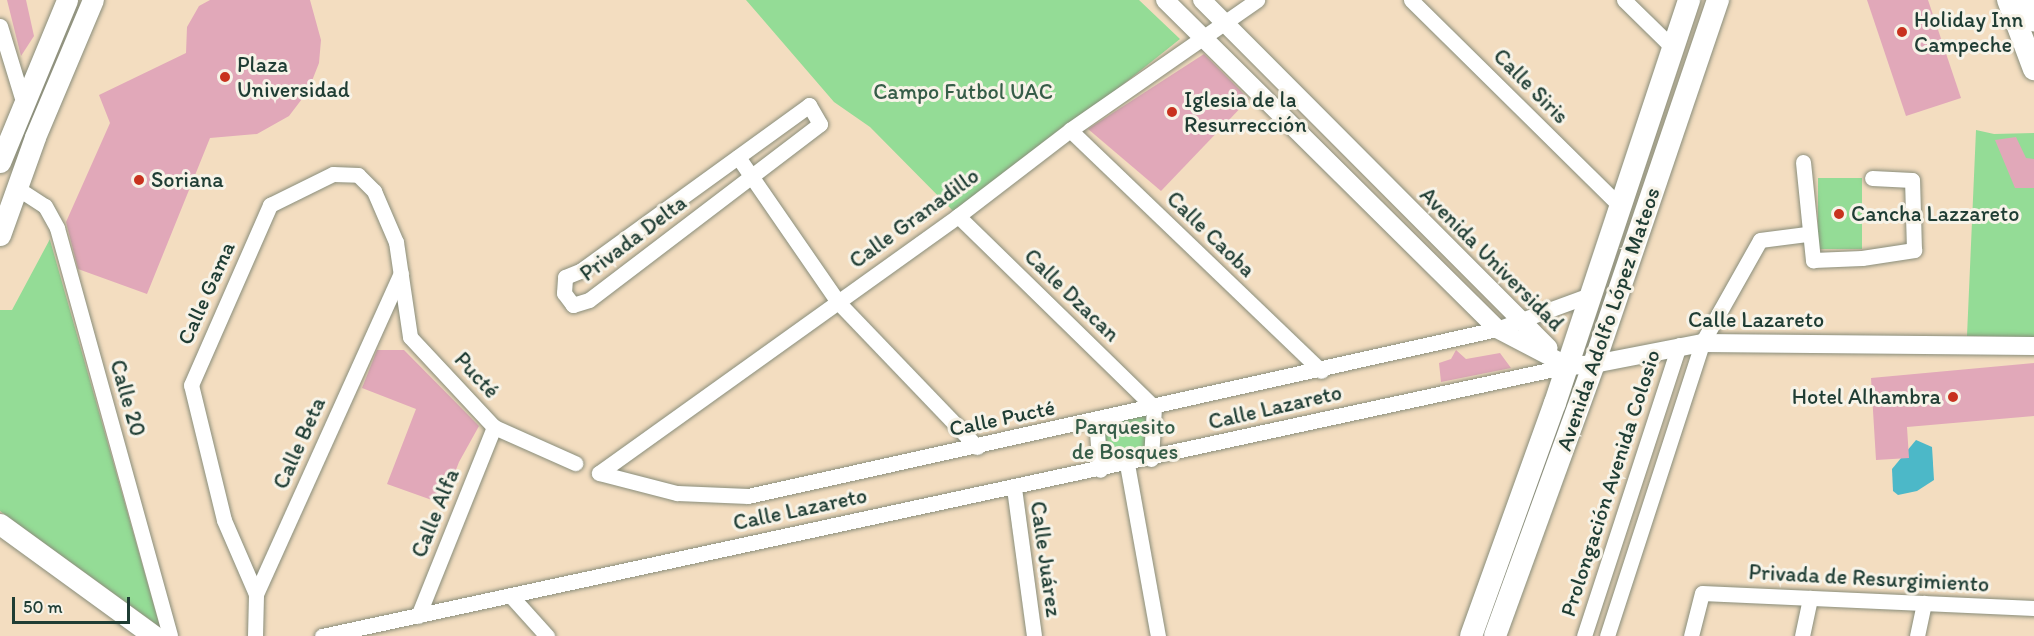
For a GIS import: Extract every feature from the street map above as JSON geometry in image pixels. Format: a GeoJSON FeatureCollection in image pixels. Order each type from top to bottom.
{"type":"FeatureCollection","features":[{"type":"Feature","properties":{"kind":"main road"},"geometry":{"type":"LineString","coordinates":[[0,162],[23,101],[67,0]]}},
{"type":"Feature","properties":{"kind":"main road"},"geometry":{"type":"LineString","coordinates":[[0,235],[35,137],[93,0]]}},
{"type":"Feature","properties":{"kind":"main road","name":"Avenida Adolfo López Mateos"},"geometry":{"type":"LineString","coordinates":[[1471,636],[1568,366],[1619,205],[1689,0]]}},
{"type":"Feature","properties":{"kind":"main road","name":"Avenida Adolfo López Mateos"},"geometry":{"type":"LineString","coordinates":[[1495,636],[1594,364],[1718,0]]}},
{"type":"Feature","properties":{"kind":"main road"},"geometry":{"type":"LineString","coordinates":[[2008,0],[2034,69]]}},
{"type":"Feature","properties":{"kind":"main road"},"geometry":{"type":"LineString","coordinates":[[2026,0],[2034,20]]}},
{"type":"Feature","properties":{"kind":"main road"},"geometry":{"type":"LineString","coordinates":[[23,101],[35,137]]}},
{"type":"Feature","properties":{"kind":"main road"},"geometry":{"type":"LineString","coordinates":[[0,524],[154,636]]}},
{"type":"Feature","properties":{"kind":"street","name":"Avenida Universidad"},"geometry":{"type":"LineString","coordinates":[[1164,0],[1497,329],[1568,366]]}},
{"type":"Feature","properties":{"kind":"street","name":"Avenida Universidad"},"geometry":{"type":"LineString","coordinates":[[1202,0],[1518,321],[1568,366]]}},
{"type":"Feature","properties":{"kind":"street","name":"Calle Granadillo"},"geometry":{"type":"LineString","coordinates":[[599,473],[958,216],[1070,130],[1257,0]]}},
{"type":"Feature","properties":{"kind":"street","name":"Calle Siris"},"geometry":{"type":"LineString","coordinates":[[1411,0],[1619,205]]}},
{"type":"Feature","properties":{"kind":"street"},"geometry":{"type":"LineString","coordinates":[[1624,0],[1672,47]]}},
{"type":"Feature","properties":{"kind":"street"},"geometry":{"type":"LineString","coordinates":[[0,26],[23,101]]}},
{"type":"Feature","properties":{"kind":"street","name":"Privada Delta"},"geometry":{"type":"LineString","coordinates":[[809,105],[820,124],[751,175],[589,300],[573,305],[564,293],[565,277],[580,271],[809,105]]}},
{"type":"Feature","properties":{"kind":"street","name":"Calle Caoba"},"geometry":{"type":"LineString","coordinates":[[1070,130],[1321,371]]}},
{"type":"Feature","properties":{"kind":"street"},"geometry":{"type":"LineString","coordinates":[[738,157],[838,302],[977,447]]}},
{"type":"Feature","properties":{"kind":"street"},"geometry":{"type":"LineString","coordinates":[[1803,162],[1808,234],[1813,260],[1862,258],[1914,250],[1912,180],[1872,178]]}},
{"type":"Feature","properties":{"kind":"street","name":"Calle Gama"},"geometry":{"type":"LineString","coordinates":[[256,594],[224,520],[190,385],[270,205],[333,174],[358,176],[374,191],[396,242],[401,273]]}},
{"type":"Feature","properties":{"kind":"street","name":"Calle 20"},"geometry":{"type":"LineString","coordinates":[[17,188],[45,206],[57,228],[171,636]]}},
{"type":"Feature","properties":{"kind":"street"},"geometry":{"type":"LineString","coordinates":[[657,215],[674,234]]}},
{"type":"Feature","properties":{"kind":"street","name":"Calle Dzacan"},"geometry":{"type":"LineString","coordinates":[[958,216],[1154,407]]}},
{"type":"Feature","properties":{"kind":"street"},"geometry":{"type":"LineString","coordinates":[[631,234],[653,251]]}},
{"type":"Feature","properties":{"kind":"street"},"geometry":{"type":"LineString","coordinates":[[1607,636],[1702,343],[1760,240],[1808,234]]}},
{"type":"Feature","properties":{"kind":"street","name":"Pucté"},"geometry":{"type":"LineString","coordinates":[[401,273],[410,337],[494,427],[575,463]]}},
{"type":"Feature","properties":{"kind":"street","name":"Calle Beta"},"geometry":{"type":"LineString","coordinates":[[255,636],[256,594],[401,273]]}},
{"type":"Feature","properties":{"kind":"street","name":"Calle Pucté"},"geometry":{"type":"LineString","coordinates":[[599,473],[677,493],[748,496],[1321,371],[1497,329],[1590,295]]}},
{"type":"Feature","properties":{"kind":"street","name":"Calle Lazareto"},"geometry":{"type":"LineString","coordinates":[[322,636],[1151,459],[1568,366],[1594,364],[1679,345],[1702,343],[2034,346]]}},
{"type":"Feature","properties":{"kind":"street","name":"Prolongación Avenida Colosio"},"geometry":{"type":"LineString","coordinates":[[1584,636],[1679,345]]}},
{"type":"Feature","properties":{"kind":"street"},"geometry":{"type":"LineString","coordinates":[[1151,459],[1154,407]]}},
{"type":"Feature","properties":{"kind":"street"},"geometry":{"type":"LineString","coordinates":[[1096,420],[1100,470]]}},
{"type":"Feature","properties":{"kind":"street","name":"Calle Alfa"},"geometry":{"type":"LineString","coordinates":[[418,616],[494,427]]}},
{"type":"Feature","properties":{"kind":"street"},"geometry":{"type":"LineString","coordinates":[[1127,464],[1158,636]]}},
{"type":"Feature","properties":{"kind":"street","name":"Calle Juárez"},"geometry":{"type":"LineString","coordinates":[[1014,488],[1034,636]]}},
{"type":"Feature","properties":{"kind":"street","name":"Privada de Resurgimiento"},"geometry":{"type":"LineString","coordinates":[[1691,636],[1702,593],[2034,608]]}},
{"type":"Feature","properties":{"kind":"street"},"geometry":{"type":"LineString","coordinates":[[512,596],[547,636]]}},
{"type":"Feature","properties":{"kind":"street"},"geometry":{"type":"LineString","coordinates":[[1802,636],[1810,598]]}},
{"type":"Feature","properties":{"kind":"street"},"geometry":{"type":"LineString","coordinates":[[1917,636],[1924,603]]}},
{"type":"Feature","properties":{"kind":"green space","name":"Campo Futbol UAC"},"geometry":{"type":"Polygon","coordinates":[[[746,0],[1139,0],[1180,39],[958,216],[870,127],[834,102],[746,0]]]}},
{"type":"Feature","properties":{"kind":"green space"},"geometry":{"type":"Polygon","coordinates":[[[1976,130],[1994,134],[2034,133],[2034,338],[1967,336],[1976,130]]]}},
{"type":"Feature","properties":{"kind":"green space","name":"Cancha Lazzareto"},"geometry":{"type":"Polygon","coordinates":[[[1818,178],[1862,178],[1862,249],[1818,249],[1818,178]]]}},
{"type":"Feature","properties":{"kind":"green space"},"geometry":{"type":"Polygon","coordinates":[[[50,239],[160,627],[0,511],[0,310],[12,310],[50,239]]]}},
{"type":"Feature","properties":{"kind":"green space","name":"Parquesito de Bosques"},"geometry":{"type":"Polygon","coordinates":[[[1152,411],[1148,456],[1102,467],[1098,422],[1152,411]]]}},
{"type":"Feature","properties":{"kind":"water"},"geometry":{"type":"Polygon","coordinates":[[[1916,440],[1932,447],[1934,480],[1917,491],[1898,495],[1893,491],[1892,469],[1916,440]]]}},
{"type":"Feature","properties":{"kind":"building"},"geometry":{"type":"Polygon","coordinates":[[[7,0],[26,0],[34,36],[21,56],[7,0]]]}},
{"type":"Feature","properties":{"kind":"building"},"geometry":{"type":"Polygon","coordinates":[[[210,0],[310,0],[321,40],[319,63],[308,91],[289,116],[257,134],[210,138],[147,294],[78,269],[66,222],[110,123],[99,95],[186,53],[187,27],[199,6],[210,0]]]}},
{"type":"Feature","properties":{"kind":"building"},"geometry":{"type":"Polygon","coordinates":[[[1867,0],[1928,0],[1961,98],[1906,116],[1867,0]]]}},
{"type":"Feature","properties":{"kind":"building","name":"Iglesia de la Resurrección"},"geometry":{"type":"Polygon","coordinates":[[[1204,54],[1249,99],[1161,191],[1088,129],[1204,54]]]}},
{"type":"Feature","properties":{"kind":"building"},"geometry":{"type":"Polygon","coordinates":[[[2016,137],[2026,158],[2034,159],[2034,188],[2015,188],[1995,140],[2016,137]]]}},
{"type":"Feature","properties":{"kind":"building"},"geometry":{"type":"Polygon","coordinates":[[[377,350],[404,350],[479,426],[459,462],[443,504],[387,484],[416,409],[362,388],[377,350]]]}},
{"type":"Feature","properties":{"kind":"building"},"geometry":{"type":"Polygon","coordinates":[[[1456,350],[1466,359],[1500,353],[1511,368],[1441,382],[1439,363],[1451,359],[1456,350]]]}},
{"type":"Feature","properties":{"kind":"building","name":"Hotel Alhambra"},"geometry":{"type":"Polygon","coordinates":[[[2034,363],[2034,416],[1907,427],[1909,458],[1876,460],[1871,378],[2034,363]]]}},
{"type":"Feature","properties":{"kind":"place","name":"Holiday Inn Campeche"},"geometry":{"type":"Point","coordinates":[1902,32]}},
{"type":"Feature","properties":{"kind":"place","name":"Plaza Universidad"},"geometry":{"type":"Point","coordinates":[225,77]}},
{"type":"Feature","properties":{"kind":"place","name":"Iglesia de la Resurrección"},"geometry":{"type":"Point","coordinates":[1172,112]}},
{"type":"Feature","properties":{"kind":"place","name":"Soriana"},"geometry":{"type":"Point","coordinates":[139,180]}},
{"type":"Feature","properties":{"kind":"place","name":"Cancha Lazzareto"},"geometry":{"type":"Point","coordinates":[1839,214]}},
{"type":"Feature","properties":{"kind":"place","name":"Hotel Alhambra"},"geometry":{"type":"Point","coordinates":[1953,397]}}]}
